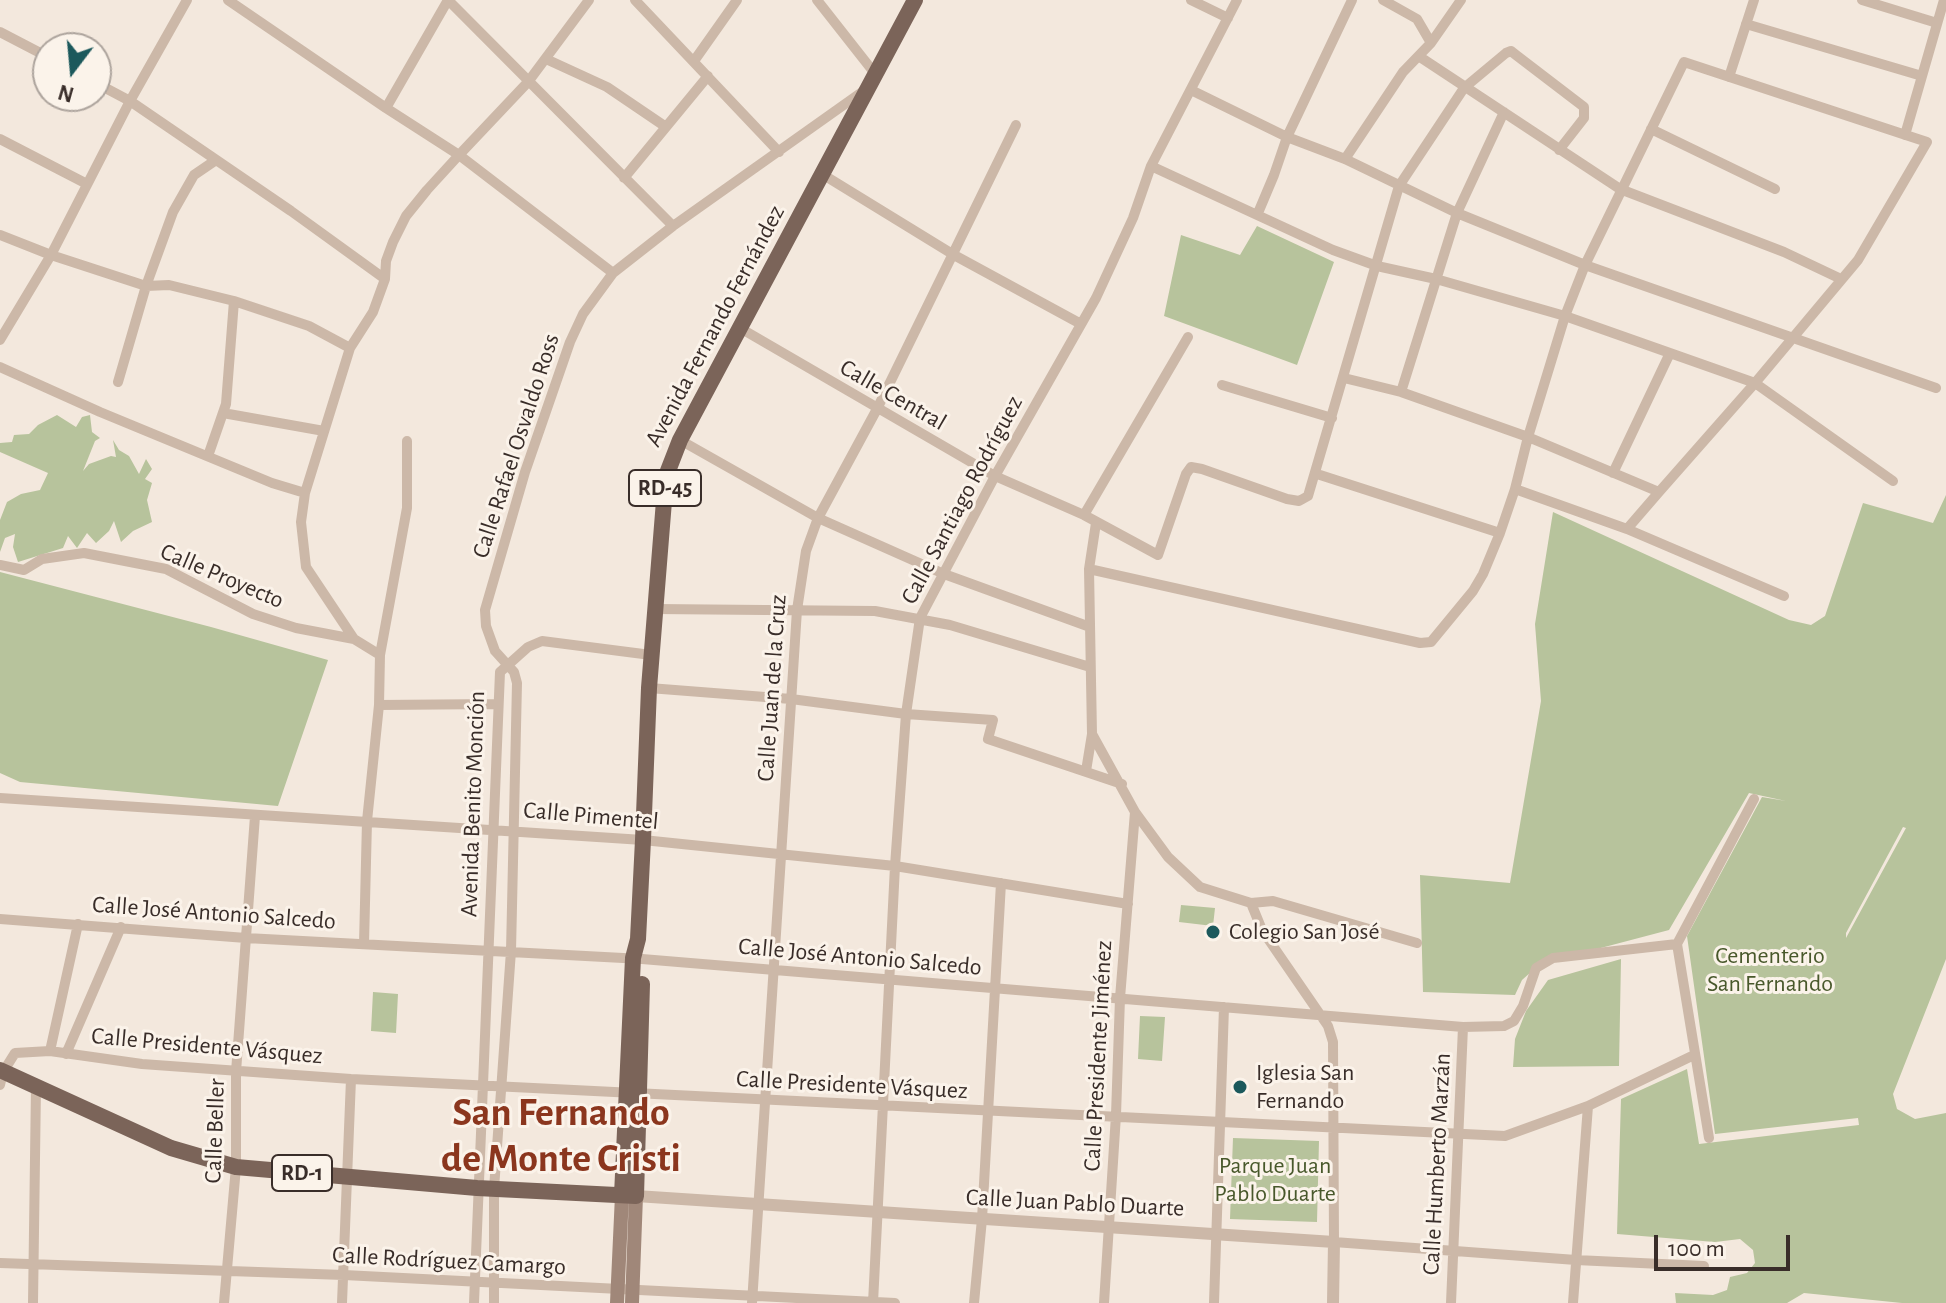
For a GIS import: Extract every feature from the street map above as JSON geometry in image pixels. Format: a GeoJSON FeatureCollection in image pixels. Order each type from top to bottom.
{"type":"FeatureCollection","features":[{"type":"Feature","properties":{"kind":"main road","name":"RD-45"},"geometry":{"type":"LineString","coordinates":[[873,81],[915,0]]}},
{"type":"Feature","properties":{"kind":"main road","name":"Avenida Fernando Fernández"},"geometry":{"type":"LineString","coordinates":[[625,1296],[649,688],[666,476],[680,440],[873,81]]}},
{"type":"Feature","properties":{"kind":"main road","name":"RD-1"},"geometry":{"type":"LineString","coordinates":[[1,1076],[36,1086],[171,1148],[236,1167],[348,1178],[629,1196]]}},
{"type":"Feature","properties":{"kind":"street"},"geometry":{"type":"LineString","coordinates":[[0,340],[51,255],[130,101],[187,0]]}},
{"type":"Feature","properties":{"kind":"street"},"geometry":{"type":"LineString","coordinates":[[228,0],[459,155],[613,273]]}},
{"type":"Feature","properties":{"kind":"street"},"geometry":{"type":"LineString","coordinates":[[386,108],[448,0],[673,226]]}},
{"type":"Feature","properties":{"kind":"street"},"geometry":{"type":"LineString","coordinates":[[354,639],[306,567],[301,522],[305,493],[350,348],[373,312],[385,279],[386,261],[406,216],[528,82],[589,0]]}},
{"type":"Feature","properties":{"kind":"street"},"geometry":{"type":"LineString","coordinates":[[635,0],[779,152]]}},
{"type":"Feature","properties":{"kind":"street"},"geometry":{"type":"LineString","coordinates":[[694,61],[737,0]]}},
{"type":"Feature","properties":{"kind":"street"},"geometry":{"type":"LineString","coordinates":[[817,0],[873,81]]}},
{"type":"Feature","properties":{"kind":"street"},"geometry":{"type":"LineString","coordinates":[[1191,0],[1228,18]]}},
{"type":"Feature","properties":{"kind":"street","name":"Calle Santiago Rodríguez"},"geometry":{"type":"LineString","coordinates":[[873,1302],[895,866],[906,714],[920,618],[1116,257],[1151,166],[1237,0]]}},
{"type":"Feature","properties":{"kind":"street"},"geometry":{"type":"LineString","coordinates":[[1258,213],[1287,137],[1352,0]]}},
{"type":"Feature","properties":{"kind":"street"},"geometry":{"type":"LineString","coordinates":[[1383,0],[1417,19],[1431,43]]}},
{"type":"Feature","properties":{"kind":"street"},"geometry":{"type":"LineString","coordinates":[[1345,159],[1403,72],[1420,57],[1461,0]]}},
{"type":"Feature","properties":{"kind":"street"},"geometry":{"type":"LineString","coordinates":[[1729,77],[1754,0]]}},
{"type":"Feature","properties":{"kind":"street"},"geometry":{"type":"LineString","coordinates":[[1862,0],[1937,23]]}},
{"type":"Feature","properties":{"kind":"street"},"geometry":{"type":"LineString","coordinates":[[1905,135],[1944,0]]}},
{"type":"Feature","properties":{"kind":"street"},"geometry":{"type":"LineString","coordinates":[[1746,24],[1922,76]]}},
{"type":"Feature","properties":{"kind":"street"},"geometry":{"type":"LineString","coordinates":[[0,32],[32,49]]}},
{"type":"Feature","properties":{"kind":"street"},"geometry":{"type":"LineString","coordinates":[[1500,533],[1317,474],[1399,186],[1464,88],[1511,51],[1584,107],[1584,118],[1559,150]]}},
{"type":"Feature","properties":{"kind":"street"},"geometry":{"type":"LineString","coordinates":[[1420,57],[1620,189],[1784,252],[1841,279]]}},
{"type":"Feature","properties":{"kind":"street"},"geometry":{"type":"LineString","coordinates":[[546,59],[607,87],[666,127]]}},
{"type":"Feature","properties":{"kind":"street"},"geometry":{"type":"LineString","coordinates":[[1089,569],[1420,643],[1431,642],[1473,591],[1500,533],[1565,316],[1620,189],[1684,62],[1927,142],[1858,260],[1627,529]]}},
{"type":"Feature","properties":{"kind":"street"},"geometry":{"type":"LineString","coordinates":[[624,178],[708,76]]}},
{"type":"Feature","properties":{"kind":"street","name":"Calle Rafael Osvaldo Ross"},"geometry":{"type":"LineString","coordinates":[[505,665],[495,651],[486,626],[485,610],[550,392],[583,314],[613,273],[873,81]]}},
{"type":"Feature","properties":{"kind":"street"},"geometry":{"type":"LineString","coordinates":[[1191,90],[1457,213],[1585,265],[1791,340],[1936,388]]}},
{"type":"Feature","properties":{"kind":"street"},"geometry":{"type":"LineString","coordinates":[[112,91],[385,279]]}},
{"type":"Feature","properties":{"kind":"street"},"geometry":{"type":"LineString","coordinates":[[1401,392],[1457,213],[1504,112]]}},
{"type":"Feature","properties":{"kind":"street","name":"Calle Juan de la Cruz"},"geometry":{"type":"LineString","coordinates":[[752,1299],[800,578],[818,518],[877,409],[1016,125]]}},
{"type":"Feature","properties":{"kind":"street"},"geometry":{"type":"LineString","coordinates":[[1651,129],[1775,189]]}},
{"type":"Feature","properties":{"kind":"street"},"geometry":{"type":"LineString","coordinates":[[0,139],[87,184]]}},
{"type":"Feature","properties":{"kind":"street"},"geometry":{"type":"LineString","coordinates":[[118,382],[146,286],[173,212],[194,175],[216,160]]}},
{"type":"Feature","properties":{"kind":"street"},"geometry":{"type":"LineString","coordinates":[[1151,166],[1333,250],[1377,266],[1436,279],[1565,316],[1755,383],[1893,481]]}},
{"type":"Feature","properties":{"kind":"street"},"geometry":{"type":"LineString","coordinates":[[822,174],[954,255],[1081,324]]}},
{"type":"Feature","properties":{"kind":"street"},"geometry":{"type":"LineString","coordinates":[[0,235],[146,286],[169,285],[234,301],[309,326],[350,348]]}},
{"type":"Feature","properties":{"kind":"street"},"geometry":{"type":"LineString","coordinates":[[208,456],[226,404],[234,301]]}},
{"type":"Feature","properties":{"kind":"street","name":"Calle Central"},"geometry":{"type":"LineString","coordinates":[[740,328],[995,476],[1084,515],[1158,555],[1191,467],[1299,501],[1308,496],[1317,474]]}},
{"type":"Feature","properties":{"kind":"street"},"geometry":{"type":"LineString","coordinates":[[1084,515],[1188,337]]}},
{"type":"Feature","properties":{"kind":"street"},"geometry":{"type":"LineString","coordinates":[[1613,473],[1670,353]]}},
{"type":"Feature","properties":{"kind":"street"},"geometry":{"type":"LineString","coordinates":[[0,367],[272,483],[305,493]]}},
{"type":"Feature","properties":{"kind":"street"},"geometry":{"type":"LineString","coordinates":[[1344,378],[1401,392],[1528,437],[1659,492]]}},
{"type":"Feature","properties":{"kind":"street"},"geometry":{"type":"LineString","coordinates":[[1222,385],[1332,418]]}},
{"type":"Feature","properties":{"kind":"street"},"geometry":{"type":"LineString","coordinates":[[223,413],[324,431]]}},
{"type":"Feature","properties":{"kind":"street"},"geometry":{"type":"LineString","coordinates":[[680,440],[818,518],[944,574],[1090,627]]}},
{"type":"Feature","properties":{"kind":"street"},"geometry":{"type":"LineString","coordinates":[[364,944],[367,821],[379,705],[380,655],[407,508],[407,441]]}},
{"type":"Feature","properties":{"kind":"street"},"geometry":{"type":"LineString","coordinates":[[1515,489],[1627,529],[1784,596]]}},
{"type":"Feature","properties":{"kind":"street"},"geometry":{"type":"LineString","coordinates":[[1092,773],[1089,569],[1096,523]]}},
{"type":"Feature","properties":{"kind":"street","name":"Calle Proyecto"},"geometry":{"type":"LineString","coordinates":[[0,565],[24,570],[42,559],[84,553],[166,569],[253,614],[296,628],[354,639],[380,655]]}},
{"type":"Feature","properties":{"kind":"street"},"geometry":{"type":"LineString","coordinates":[[655,609],[875,611],[920,618],[1090,667]]}},
{"type":"Feature","properties":{"kind":"street"},"geometry":{"type":"LineString","coordinates":[[505,665],[528,647],[542,641],[651,655]]}},
{"type":"Feature","properties":{"kind":"street","name":"Avenida Benito Monción"},"geometry":{"type":"LineString","coordinates":[[474,1303],[486,1188],[502,1086],[511,951],[517,683],[514,672],[505,665],[500,672],[497,704],[483,1084],[486,1188],[494,1303]]}},
{"type":"Feature","properties":{"kind":"street"},"geometry":{"type":"LineString","coordinates":[[649,688],[993,720],[988,739],[1122,784]]}},
{"type":"Feature","properties":{"kind":"street"},"geometry":{"type":"LineString","coordinates":[[379,705],[497,704]]}},
{"type":"Feature","properties":{"kind":"street"},"geometry":{"type":"LineString","coordinates":[[1092,734],[1135,812],[1168,857],[1200,887],[1251,903],[1273,901],[1417,943]]}},
{"type":"Feature","properties":{"kind":"street"},"geometry":{"type":"LineString","coordinates":[[1092,773],[1110,764]]}},
{"type":"Feature","properties":{"kind":"street","name":"Calle Pimentel"},"geometry":{"type":"LineString","coordinates":[[0,798],[116,803],[255,816],[643,840],[895,866],[1128,904]]}},
{"type":"Feature","properties":{"kind":"street"},"geometry":{"type":"LineString","coordinates":[[1709,1138],[1677,944],[1754,799]]}},
{"type":"Feature","properties":{"kind":"street","name":"Calle Presidente Jiménez"},"geometry":{"type":"LineString","coordinates":[[1104,1303],[1120,998],[1135,812]]}},
{"type":"Feature","properties":{"kind":"street","name":"Calle Beller"},"geometry":{"type":"LineString","coordinates":[[224,1303],[236,1167],[236,1072],[255,816]]}},
{"type":"Feature","properties":{"kind":"street"},"geometry":{"type":"LineString","coordinates":[[974,1303],[982,1219],[1001,883]]}},
{"type":"Feature","properties":{"kind":"street"},"geometry":{"type":"LineString","coordinates":[[1251,903],[1262,930],[1328,1026],[1333,1042],[1333,1303]]}},
{"type":"Feature","properties":{"kind":"street","name":"Calle José Antonio Salcedo"},"geometry":{"type":"LineString","coordinates":[[0,919],[246,938],[638,959],[1463,1027],[1504,1026],[1514,1021],[1523,1006],[1536,968],[1553,958],[1677,944]]}},
{"type":"Feature","properties":{"kind":"street"},"geometry":{"type":"LineString","coordinates":[[50,1051],[78,924]]}},
{"type":"Feature","properties":{"kind":"street"},"geometry":{"type":"LineString","coordinates":[[66,1054],[121,927]]}},
{"type":"Feature","properties":{"kind":"street"},"geometry":{"type":"LineString","coordinates":[[1214,1303],[1224,1007]]}},
{"type":"Feature","properties":{"kind":"street","name":"Calle Humberto Marzán"},"geometry":{"type":"LineString","coordinates":[[1451,1303],[1463,1027]]}},
{"type":"Feature","properties":{"kind":"street","name":"Calle Presidente Vásquez"},"geometry":{"type":"LineString","coordinates":[[1,1076],[15,1053],[50,1051],[142,1064],[351,1079],[1505,1136],[1588,1106],[1694,1055]]}},
{"type":"Feature","properties":{"kind":"street"},"geometry":{"type":"LineString","coordinates":[[342,1303],[351,1079]]}},
{"type":"Feature","properties":{"kind":"street"},"geometry":{"type":"LineString","coordinates":[[33,1303],[36,1086]]}},
{"type":"Feature","properties":{"kind":"street"},"geometry":{"type":"LineString","coordinates":[[1573,1303],[1588,1106]]}},
{"type":"Feature","properties":{"kind":"street","name":"Calle Juan Pablo Duarte"},"geometry":{"type":"LineString","coordinates":[[629,1196],[1704,1266]]}},
{"type":"Feature","properties":{"kind":"street","name":"Calle Rodríguez Camargo"},"geometry":{"type":"LineString","coordinates":[[0,1263],[344,1275],[495,1283],[625,1296],[895,1303]]}},
{"type":"Feature","properties":{"kind":"green space"},"geometry":{"type":"Polygon","coordinates":[[[1257,226],[1334,262],[1297,365],[1164,316],[1181,235],[1240,255],[1257,226]]]}},
{"type":"Feature","properties":{"kind":"green space"},"geometry":{"type":"Polygon","coordinates":[[[57,415],[76,427],[82,417],[90,415],[92,432],[100,438],[95,441],[83,471],[89,464],[116,457],[113,440],[119,450],[129,456],[139,474],[146,459],[152,469],[145,479],[152,483],[147,500],[152,522],[133,531],[121,542],[114,521],[109,531],[96,543],[87,533],[77,548],[68,536],[63,548],[18,562],[13,547],[15,534],[5,538],[0,552],[0,520],[7,502],[21,494],[40,490],[48,473],[0,452],[0,443],[12,442],[14,435],[29,434],[57,415]]]}},
{"type":"Feature","properties":{"kind":"green space","name":"Cementerio San Fernando"},"geometry":{"type":"Polygon","coordinates":[[[1946,495],[1946,959],[1893,1094],[1897,1109],[1915,1119],[1946,1113],[1946,1303],[1902,1303],[1804,1293],[1787,1303],[1676,1303],[1675,1293],[1713,1295],[1727,1290],[1730,1277],[1747,1273],[1755,1263],[1753,1250],[1740,1239],[1715,1242],[1617,1234],[1621,1099],[1687,1069],[1699,1144],[1859,1125],[1858,1118],[1715,1134],[1687,936],[1762,797],[1786,801],[1749,793],[1669,930],[1540,964],[1522,980],[1515,995],[1423,992],[1420,875],[1510,883],[1541,701],[1535,624],[1553,512],[1789,620],[1811,625],[1825,616],[1863,503],[1933,523],[1946,495]],[[1903,827],[1846,938],[1906,828],[1903,827]]]}},
{"type":"Feature","properties":{"kind":"green space"},"geometry":{"type":"Polygon","coordinates":[[[0,572],[328,660],[278,806],[20,782],[0,773],[0,572]]]}},
{"type":"Feature","properties":{"kind":"green space"},"geometry":{"type":"Polygon","coordinates":[[[1181,905],[1215,908],[1213,926],[1179,922],[1181,905]]]}},
{"type":"Feature","properties":{"kind":"green space"},"geometry":{"type":"Polygon","coordinates":[[[1621,959],[1619,1066],[1513,1067],[1515,1039],[1526,1011],[1548,980],[1621,959]]]}},
{"type":"Feature","properties":{"kind":"green space"},"geometry":{"type":"Polygon","coordinates":[[[373,992],[398,994],[396,1033],[371,1031],[373,992]]]}},
{"type":"Feature","properties":{"kind":"green space"},"geometry":{"type":"Polygon","coordinates":[[[1140,1016],[1165,1017],[1162,1061],[1138,1059],[1140,1016]]]}},
{"type":"Feature","properties":{"kind":"green space","name":"Parque Juan Pablo Duarte"},"geometry":{"type":"Polygon","coordinates":[[[1233,1138],[1319,1141],[1317,1222],[1230,1219],[1233,1138]]]}},
{"type":"Feature","properties":{"kind":"place","name":"Colegio San José"},"geometry":{"type":"Point","coordinates":[1213,932]}},
{"type":"Feature","properties":{"kind":"place","name":"Iglesia San Fernando"},"geometry":{"type":"Point","coordinates":[1240,1087]}},
{"type":"Feature","properties":{"kind":"district","name":"San Fernando de Monte Cristi"},"geometry":{"type":"Point","coordinates":[561,1136]}}]}
